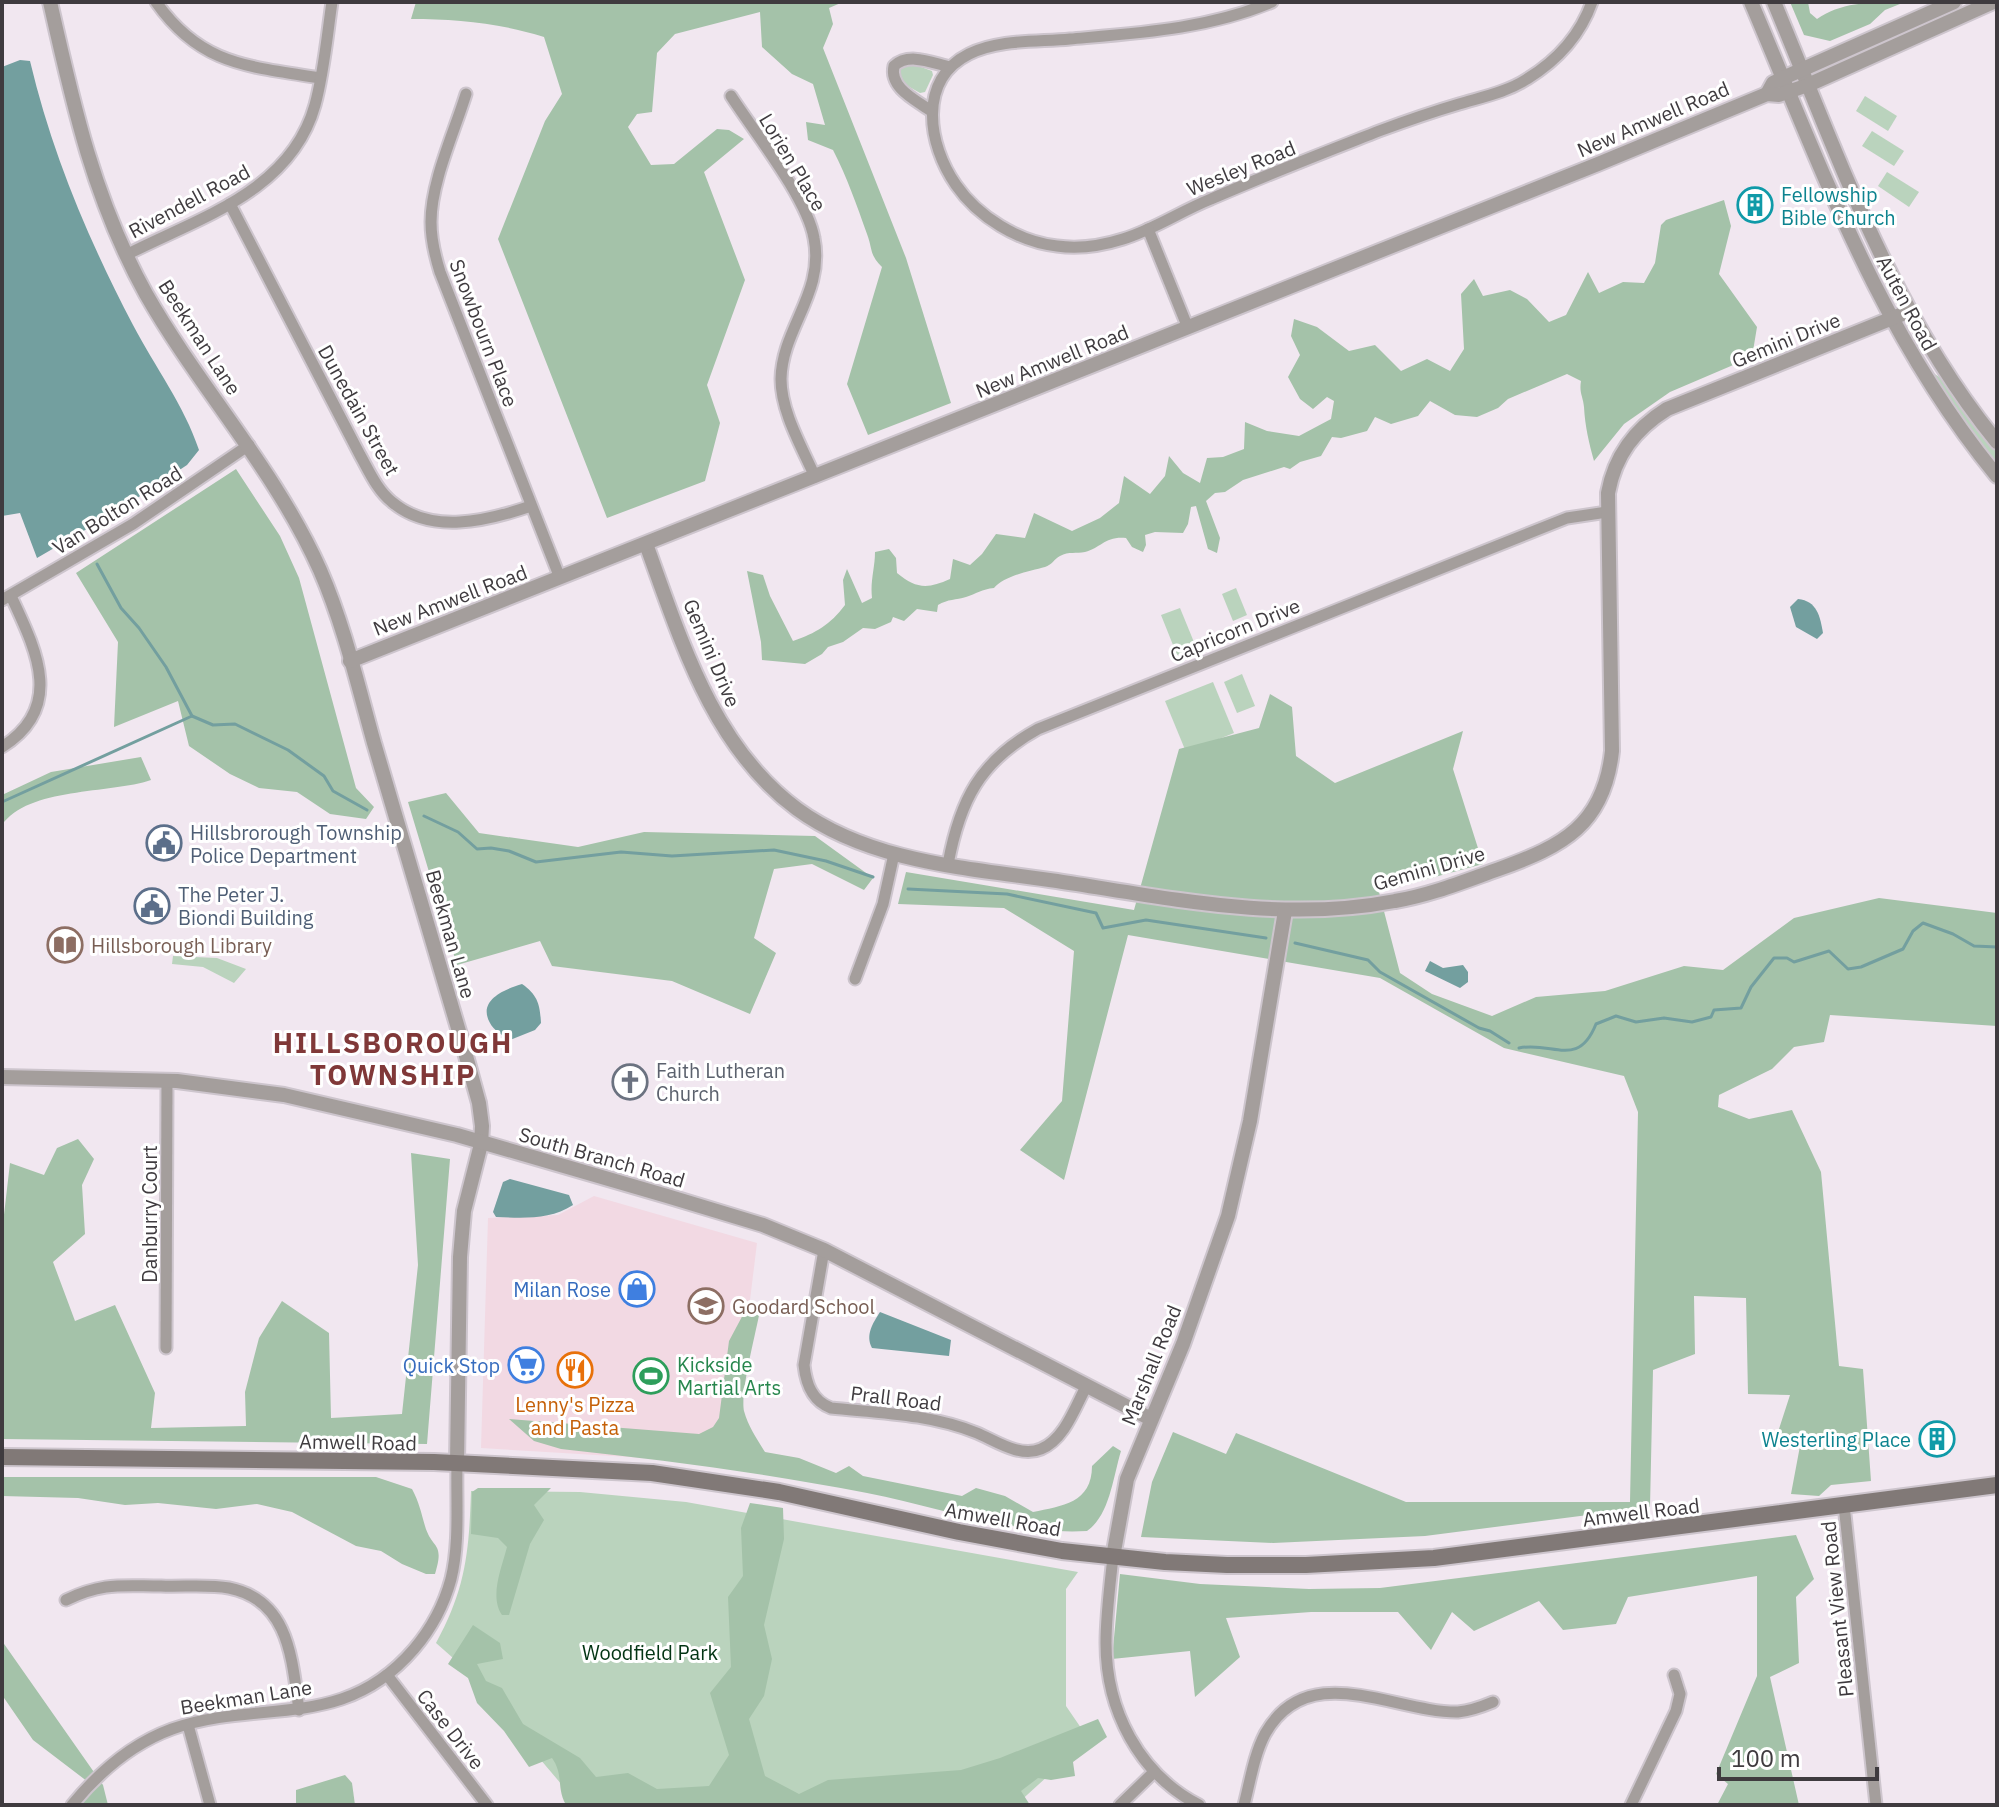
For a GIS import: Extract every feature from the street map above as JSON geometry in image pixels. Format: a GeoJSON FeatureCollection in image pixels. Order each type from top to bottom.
{"type":"FeatureCollection","features":[{"type":"Feature","properties":{"kind":"main road","name":"Amwell Road"},"geometry":{"type":"LineString","coordinates":[[2,1457],[457,1464],[652,1473],[779,1492],[1012,1543],[1113,1557],[1227,1565],[1367,1563],[1494,1551],[1997,1485]]}},
{"type":"Feature","properties":{"kind":"street","name":"Beekman Lane"},"geometry":{"type":"LineString","coordinates":[[50,2],[69,90],[92,171],[126,255],[176,341],[290,510],[320,571],[350,661],[479,1103],[482,1126],[481,1144],[464,1211],[460,1257],[455,1549],[447,1592],[431,1625],[418,1644],[387,1675],[346,1698],[299,1710],[218,1718],[147,1740],[123,1755],[72,1805]]}},
{"type":"Feature","properties":{"kind":"street"},"geometry":{"type":"LineString","coordinates":[[156,2],[181,33],[218,57],[234,63],[320,78]]}},
{"type":"Feature","properties":{"kind":"street","name":"Rivendell Road"},"geometry":{"type":"LineString","coordinates":[[126,255],[255,190],[288,158],[307,126],[315,104],[332,2]]}},
{"type":"Feature","properties":{"kind":"street"},"geometry":{"type":"LineString","coordinates":[[950,67],[911,58],[902,59],[894,66],[893,78],[898,86],[931,111],[934,96],[950,67],[967,54],[1003,44],[1172,29],[1237,15],[1272,2]]}},
{"type":"Feature","properties":{"kind":"street","name":"Wesley Road"},"geometry":{"type":"LineString","coordinates":[[931,111],[932,130],[941,156],[956,185],[973,205],[1005,229],[1053,246],[1102,245],[1148,229],[1209,199],[1382,130],[1504,90],[1525,80],[1564,50],[1578,33],[1592,2]]}},
{"type":"Feature","properties":{"kind":"street","name":"Auten Road"},"geometry":{"type":"LineString","coordinates":[[1751,2],[1854,244],[1891,319],[1943,404],[1997,476]]}},
{"type":"Feature","properties":{"kind":"street","name":"Auten Road"},"geometry":{"type":"LineString","coordinates":[[1774,2],[1871,230],[1910,311],[1960,393],[1997,442]]}},
{"type":"Feature","properties":{"kind":"street","name":"New Amwell Road"},"geometry":{"type":"LineString","coordinates":[[350,661],[1767,94],[1779,95],[1802,70],[1954,2]]}},
{"type":"Feature","properties":{"kind":"street","name":"New Amwell Road"},"geometry":{"type":"LineString","coordinates":[[1786,85],[1808,85],[1993,2]]}},
{"type":"Feature","properties":{"kind":"street","name":"Snowbourn Place"},"geometry":{"type":"LineString","coordinates":[[466,94],[434,194],[432,245],[560,578]]}},
{"type":"Feature","properties":{"kind":"street","name":"Lorien Place"},"geometry":{"type":"LineString","coordinates":[[731,96],[796,195],[808,217],[814,238],[815,277],[786,350],[781,380],[788,413],[815,477]]}},
{"type":"Feature","properties":{"kind":"street","name":"Dunedain Street"},"geometry":{"type":"LineString","coordinates":[[230,204],[376,484],[391,501],[410,514],[434,521],[463,523],[531,506]]}},
{"type":"Feature","properties":{"kind":"street"},"geometry":{"type":"LineString","coordinates":[[1148,229],[1188,328]]}},
{"type":"Feature","properties":{"kind":"street","name":"Gemini Drive"},"geometry":{"type":"LineString","coordinates":[[646,544],[710,705],[741,754],[777,793],[809,817],[856,841],[894,854],[948,864],[1193,902],[1285,911],[1346,908],[1418,896],[1538,855],[1565,840],[1583,823],[1600,795],[1611,766],[1612,751],[1608,493],[1615,466],[1630,441],[1651,419],[1667,409],[1910,311]]}},
{"type":"Feature","properties":{"kind":"street","name":"Van Bolton Road"},"geometry":{"type":"LineString","coordinates":[[6,598],[133,524],[249,445]]}},
{"type":"Feature","properties":{"kind":"street","name":"Capricorn Drive"},"geometry":{"type":"LineString","coordinates":[[948,864],[955,829],[969,792],[1000,754],[1038,729],[1567,518],[1607,512]]}},
{"type":"Feature","properties":{"kind":"street"},"geometry":{"type":"LineString","coordinates":[[2,747],[25,727],[35,710],[41,674],[37,655],[6,598]]}},
{"type":"Feature","properties":{"kind":"street"},"geometry":{"type":"LineString","coordinates":[[855,979],[883,904],[894,854]]}},
{"type":"Feature","properties":{"kind":"street","name":"Marshall Road"},"geometry":{"type":"LineString","coordinates":[[1199,1805],[1154,1772],[1125,1729],[1112,1692],[1106,1641],[1113,1557],[1127,1479],[1183,1344],[1228,1216],[1250,1121],[1285,911]]}},
{"type":"Feature","properties":{"kind":"street","name":"South Branch Road"},"geometry":{"type":"LineString","coordinates":[[2,1077],[167,1080],[295,1097],[442,1132],[763,1225],[824,1250],[1151,1419]]}},
{"type":"Feature","properties":{"kind":"street","name":"Danburry Court"},"geometry":{"type":"LineString","coordinates":[[166,1348],[167,1080]]}},
{"type":"Feature","properties":{"kind":"street","name":"Prall Road"},"geometry":{"type":"LineString","coordinates":[[824,1250],[804,1365],[805,1380],[823,1405],[925,1417],[1024,1453],[1039,1450],[1053,1442],[1087,1385]]}},
{"type":"Feature","properties":{"kind":"street","name":"Pleasant View Road"},"geometry":{"type":"LineString","coordinates":[[1844,1505],[1876,1805]]}},
{"type":"Feature","properties":{"kind":"street"},"geometry":{"type":"LineString","coordinates":[[66,1600],[101,1586],[215,1587],[242,1592],[262,1604],[284,1632],[299,1710]]}},
{"type":"Feature","properties":{"kind":"street","name":"Case Drive"},"geometry":{"type":"LineString","coordinates":[[387,1675],[487,1805]]}},
{"type":"Feature","properties":{"kind":"street"},"geometry":{"type":"LineString","coordinates":[[1631,1805],[1676,1711],[1680,1694],[1674,1675]]}},
{"type":"Feature","properties":{"kind":"street"},"geometry":{"type":"LineString","coordinates":[[1244,1805],[1266,1733],[1283,1713],[1309,1697],[1324,1693],[1349,1693],[1456,1712],[1493,1702]]}},
{"type":"Feature","properties":{"kind":"street"},"geometry":{"type":"LineString","coordinates":[[188,1725],[210,1805]]}},
{"type":"Feature","properties":{"kind":"street"},"geometry":{"type":"LineString","coordinates":[[1120,1805],[1154,1772]]}},
{"type":"Feature","properties":{"kind":"shaded area"},"geometry":{"type":"Polygon","coordinates":[[[416,2],[843,2],[829,8],[833,24],[823,48],[906,258],[951,403],[868,435],[847,384],[882,267],[873,255],[852,192],[833,150],[808,140],[806,122],[825,125],[813,84],[792,74],[762,47],[760,12],[675,34],[657,53],[652,112],[637,114],[628,127],[651,165],[674,164],[717,129],[729,130],[744,139],[704,172],[745,280],[707,385],[720,423],[705,481],[607,518],[498,239],[545,121],[562,94],[544,37],[478,23],[411,19],[416,2]]]}},
{"type":"Feature","properties":{"kind":"shaded area"},"geometry":{"type":"Polygon","coordinates":[[[1790,2],[1808,2],[1810,13],[1817,19],[1848,6],[1905,2],[1885,10],[1870,24],[1830,41],[1804,35],[1790,2]]]}},
{"type":"Feature","properties":{"kind":"shaded area"},"geometry":{"type":"Polygon","coordinates":[[[20,60],[30,61],[49,130],[101,261],[133,325],[169,386],[199,450],[187,465],[116,512],[37,558],[20,513],[2,516],[2,67],[20,60]]]}},
{"type":"Feature","properties":{"kind":"shaded area"},"geometry":{"type":"Polygon","coordinates":[[[1724,200],[1731,226],[1719,274],[1757,327],[1752,357],[1670,392],[1624,424],[1594,461],[1586,428],[1581,381],[1567,374],[1508,399],[1498,408],[1477,417],[1455,415],[1430,401],[1418,416],[1391,424],[1375,417],[1367,431],[1341,438],[1332,437],[1321,456],[1300,462],[1290,469],[1284,467],[1243,480],[1225,492],[1215,493],[1206,501],[1220,538],[1217,553],[1208,549],[1196,506],[1191,507],[1183,533],[1155,532],[1145,535],[1143,552],[1132,547],[1126,538],[1108,540],[1085,552],[1063,554],[1047,566],[1011,577],[994,588],[942,603],[938,605],[937,612],[917,609],[904,621],[893,617],[891,622],[875,629],[863,628],[805,664],[762,660],[747,571],[763,575],[793,641],[801,638],[828,623],[845,605],[843,580],[847,569],[862,603],[872,598],[875,552],[889,549],[896,558],[897,573],[910,582],[922,586],[935,585],[950,579],[953,559],[970,565],[996,534],[1025,538],[1034,513],[1072,531],[1100,518],[1119,503],[1124,476],[1150,494],[1165,476],[1169,456],[1183,473],[1200,483],[1207,458],[1223,457],[1244,449],[1245,422],[1267,431],[1299,436],[1331,419],[1334,401],[1327,397],[1313,409],[1300,399],[1288,377],[1300,355],[1291,336],[1294,319],[1317,327],[1349,351],[1375,345],[1401,371],[1427,359],[1450,371],[1464,349],[1461,294],[1474,279],[1483,296],[1510,290],[1527,299],[1549,322],[1566,315],[1588,272],[1599,293],[1623,282],[1644,283],[1655,263],[1661,225],[1666,220],[1724,200]]]}},
{"type":"Feature","properties":{"kind":"shaded area"},"geometry":{"type":"Polygon","coordinates":[[[236,469],[280,536],[299,578],[356,788],[374,807],[366,819],[330,814],[297,792],[259,788],[230,774],[189,746],[178,701],[114,727],[118,642],[76,573],[236,469]]]}},
{"type":"Feature","properties":{"kind":"shaded area"},"geometry":{"type":"Polygon","coordinates":[[[1798,599],[1810,603],[1816,610],[1823,633],[1817,639],[1796,627],[1790,607],[1798,599]]]}},
{"type":"Feature","properties":{"kind":"shaded area"},"geometry":{"type":"Polygon","coordinates":[[[1270,694],[1292,707],[1296,756],[1335,783],[1463,731],[1453,769],[1483,864],[1379,892],[1400,973],[1432,994],[1492,1016],[1536,997],[1605,991],[1684,966],[1723,970],[1794,918],[1879,898],[1997,913],[1997,1026],[1830,1015],[1824,1042],[1794,1047],[1772,1069],[1719,1095],[1718,1107],[1749,1119],[1792,1110],[1821,1172],[1839,1366],[1863,1369],[1871,1481],[1831,1485],[1819,1496],[1791,1494],[1800,1446],[1777,1435],[1790,1395],[1748,1394],[1746,1298],[1694,1296],[1695,1354],[1653,1370],[1650,1507],[1425,1536],[1273,1543],[1141,1537],[1152,1482],[1173,1432],[1226,1454],[1236,1433],[1406,1502],[1630,1502],[1638,1112],[1624,1076],[1504,1048],[1380,978],[1128,935],[1064,1180],[1020,1150],[1062,1101],[1074,951],[1004,908],[898,904],[906,872],[1134,910],[1179,749],[1259,728],[1270,694]]]}},
{"type":"Feature","properties":{"kind":"shaded area"},"geometry":{"type":"Polygon","coordinates":[[[141,757],[151,780],[30,804],[2,825],[2,795],[51,772],[141,757]]]}},
{"type":"Feature","properties":{"kind":"shaded area"},"geometry":{"type":"Polygon","coordinates":[[[446,793],[479,833],[578,847],[644,832],[815,836],[873,878],[864,890],[812,864],[774,869],[754,938],[776,953],[750,1014],[672,981],[552,966],[540,941],[457,965],[408,802],[446,793]]]}},
{"type":"Feature","properties":{"kind":"shaded area"},"geometry":{"type":"Polygon","coordinates":[[[1430,961],[1443,968],[1463,965],[1468,972],[1468,982],[1460,988],[1425,971],[1430,961]]]}},
{"type":"Feature","properties":{"kind":"shaded area"},"geometry":{"type":"Polygon","coordinates":[[[522,984],[537,1001],[541,1023],[535,1030],[510,1040],[491,1026],[487,1008],[501,992],[522,984]]]}},
{"type":"Feature","properties":{"kind":"shaded area"},"geometry":{"type":"Polygon","coordinates":[[[78,1139],[94,1159],[82,1185],[85,1234],[53,1262],[75,1321],[115,1305],[155,1393],[151,1428],[246,1426],[245,1392],[259,1338],[282,1301],[329,1333],[331,1418],[402,1414],[418,1265],[411,1153],[450,1159],[427,1444],[2,1439],[2,1232],[10,1163],[44,1175],[57,1148],[78,1139]]]}},
{"type":"Feature","properties":{"kind":"shaded area"},"geometry":{"type":"Polygon","coordinates":[[[510,1179],[569,1195],[573,1205],[546,1216],[496,1217],[493,1212],[503,1182],[510,1179]]]}},
{"type":"Feature","properties":{"kind":"shaded area"},"geometry":{"type":"Polygon","coordinates":[[[594,1196],[757,1243],[730,1463],[481,1448],[488,1218],[558,1215],[594,1196]]]}},
{"type":"Feature","properties":{"kind":"shaded area"},"geometry":{"type":"Polygon","coordinates":[[[760,1310],[743,1402],[748,1422],[765,1452],[799,1458],[836,1473],[849,1466],[863,1476],[962,1496],[976,1488],[1005,1496],[1033,1512],[1064,1505],[1081,1495],[1091,1478],[1092,1466],[1113,1446],[1121,1451],[1110,1495],[1101,1515],[1087,1531],[1031,1529],[791,1479],[561,1449],[534,1441],[509,1419],[699,1434],[713,1427],[719,1418],[729,1341],[745,1311],[760,1310]]]}},
{"type":"Feature","properties":{"kind":"shaded area"},"geometry":{"type":"Polygon","coordinates":[[[880,1312],[951,1340],[949,1356],[872,1348],[870,1334],[880,1312]]]}},
{"type":"Feature","properties":{"kind":"shaded area"},"geometry":{"type":"Polygon","coordinates":[[[2,1477],[376,1477],[412,1489],[428,1534],[438,1551],[438,1563],[435,1574],[426,1574],[381,1551],[356,1546],[292,1512],[257,1504],[216,1509],[158,1503],[125,1505],[78,1498],[2,1496],[2,1477]]]}},
{"type":"Feature","properties":{"kind":"shaded area"},"geometry":{"type":"Polygon","coordinates":[[[478,1488],[551,1488],[534,1505],[544,1520],[530,1544],[509,1615],[502,1615],[497,1599],[498,1581],[507,1547],[498,1538],[471,1534],[472,1492],[478,1488]]]}},
{"type":"Feature","properties":{"kind":"shaded area"},"geometry":{"type":"Polygon","coordinates":[[[750,1503],[783,1508],[784,1539],[764,1625],[772,1659],[764,1696],[749,1719],[765,1776],[799,1794],[828,1780],[961,1770],[1098,1719],[1107,1737],[1073,1762],[1075,1776],[1051,1780],[1038,1778],[1021,1791],[1030,1805],[566,1805],[552,1758],[529,1767],[504,1731],[477,1703],[468,1678],[448,1664],[473,1625],[500,1643],[503,1659],[477,1664],[486,1681],[502,1688],[523,1724],[580,1758],[596,1777],[628,1773],[657,1789],[709,1786],[729,1755],[710,1693],[731,1667],[728,1597],[743,1576],[741,1528],[750,1503]]]}},
{"type":"Feature","properties":{"kind":"shaded area"},"geometry":{"type":"Polygon","coordinates":[[[1796,1535],[1814,1579],[1796,1597],[1799,1663],[1770,1677],[1799,1805],[1717,1805],[1728,1784],[1716,1774],[1757,1676],[1757,1576],[1628,1597],[1616,1624],[1563,1630],[1539,1601],[1474,1631],[1452,1612],[1431,1650],[1398,1612],[1311,1612],[1226,1618],[1240,1657],[1195,1697],[1190,1651],[1112,1659],[1120,1574],[1200,1584],[1309,1589],[1380,1588],[1796,1535]]]}},
{"type":"Feature","properties":{"kind":"shaded area"},"geometry":{"type":"Polygon","coordinates":[[[2,1641],[103,1785],[108,1805],[76,1805],[92,1785],[33,1740],[2,1695],[2,1641]]]}},
{"type":"Feature","properties":{"kind":"shaded area"},"geometry":{"type":"Polygon","coordinates":[[[345,1775],[352,1783],[355,1805],[296,1805],[296,1790],[345,1775]]]}},
{"type":"Feature","properties":{"kind":"green space"},"geometry":{"type":"Polygon","coordinates":[[[910,63],[932,71],[925,92],[920,93],[899,81],[899,69],[910,63]]]}},
{"type":"Feature","properties":{"kind":"green space"},"geometry":{"type":"Polygon","coordinates":[[[1865,96],[1897,116],[1888,131],[1856,111],[1865,96]]]}},
{"type":"Feature","properties":{"kind":"green space"},"geometry":{"type":"Polygon","coordinates":[[[1872,131],[1904,151],[1894,166],[1862,146],[1872,131]]]}},
{"type":"Feature","properties":{"kind":"green space"},"geometry":{"type":"Polygon","coordinates":[[[1887,172],[1919,192],[1909,207],[1878,186],[1887,172]]]}},
{"type":"Feature","properties":{"kind":"green space"},"geometry":{"type":"Polygon","coordinates":[[[1909,334],[1933,373],[1946,381],[1997,452],[1997,465],[1945,396],[1909,334]]]}},
{"type":"Feature","properties":{"kind":"green space"},"geometry":{"type":"Polygon","coordinates":[[[1236,588],[1247,615],[1233,621],[1222,594],[1236,588]]]}},
{"type":"Feature","properties":{"kind":"green space"},"geometry":{"type":"Polygon","coordinates":[[[1180,608],[1196,647],[1177,655],[1161,615],[1180,608]]]}},
{"type":"Feature","properties":{"kind":"green space"},"geometry":{"type":"Polygon","coordinates":[[[1242,674],[1255,706],[1237,713],[1224,682],[1242,674]]]}},
{"type":"Feature","properties":{"kind":"green space"},"geometry":{"type":"Polygon","coordinates":[[[1213,682],[1234,733],[1186,752],[1165,701],[1213,682]]]}},
{"type":"Feature","properties":{"kind":"green space"},"geometry":{"type":"Polygon","coordinates":[[[173,956],[217,958],[246,969],[234,983],[203,967],[172,964],[173,956]]]}},
{"type":"Feature","properties":{"kind":"green space","name":"Woodfield Park"},"geometry":{"type":"Polygon","coordinates":[[[471,1491],[580,1492],[686,1502],[1078,1572],[1066,1589],[1066,1706],[1092,1744],[1049,1775],[1016,1805],[579,1805],[512,1726],[478,1680],[436,1643],[460,1587],[469,1533],[471,1491]]]}},
{"type":"Feature","properties":{"kind":"waterway"},"geometry":{"type":"LineString","coordinates":[[97,564],[121,608],[166,667],[192,716]]}},
{"type":"Feature","properties":{"kind":"waterway"},"geometry":{"type":"LineString","coordinates":[[2,802],[192,716],[213,725],[235,724],[288,750],[324,776],[333,791],[367,810]]}},
{"type":"Feature","properties":{"kind":"waterway"},"geometry":{"type":"LineString","coordinates":[[424,816],[458,832],[477,849],[509,851],[536,862],[621,852],[672,856],[774,850],[826,861],[873,877]]}},
{"type":"Feature","properties":{"kind":"waterway"},"geometry":{"type":"LineString","coordinates":[[908,889],[1007,894],[1096,913],[1103,928],[1146,920],[1266,938]]}},
{"type":"Feature","properties":{"kind":"waterway"},"geometry":{"type":"LineString","coordinates":[[1519,1048],[1573,1050],[1589,1038],[1596,1024],[1616,1016],[1636,1022],[1664,1018],[1692,1022],[1711,1017],[1714,1010],[1741,1008],[1751,987],[1774,958],[1787,958],[1794,962],[1829,951],[1848,969],[1861,967],[1903,949],[1913,931],[1923,923],[1974,946],[1997,947]]}},
{"type":"Feature","properties":{"kind":"waterway"},"geometry":{"type":"LineString","coordinates":[[1295,943],[1368,960],[1380,972],[1509,1043]]}},
{"type":"Feature","properties":{"kind":"place","name":"Fellowship Bible Church"},"geometry":{"type":"Point","coordinates":[1755,205]}},
{"type":"Feature","properties":{"kind":"place","name":"Hillsbrorough Township Police Department"},"geometry":{"type":"Point","coordinates":[164,843]}},
{"type":"Feature","properties":{"kind":"place","name":"The Peter J. Biondi Building"},"geometry":{"type":"Point","coordinates":[152,906]}},
{"type":"Feature","properties":{"kind":"place","name":"Hillsborough Library"},"geometry":{"type":"Point","coordinates":[65,945]}},
{"type":"Feature","properties":{"kind":"place","name":"Faith Lutheran Church"},"geometry":{"type":"Point","coordinates":[630,1082]}},
{"type":"Feature","properties":{"kind":"place","name":"Milan Rose"},"geometry":{"type":"Point","coordinates":[637,1289]}},
{"type":"Feature","properties":{"kind":"place","name":"Goodard School"},"geometry":{"type":"Point","coordinates":[706,1306]}},
{"type":"Feature","properties":{"kind":"place","name":"Quick Stop"},"geometry":{"type":"Point","coordinates":[526,1365]}},
{"type":"Feature","properties":{"kind":"place","name":"Lenny's Pizza and Pasta"},"geometry":{"type":"Point","coordinates":[575,1370]}},
{"type":"Feature","properties":{"kind":"place","name":"Kickside Martial Arts"},"geometry":{"type":"Point","coordinates":[651,1376]}},
{"type":"Feature","properties":{"kind":"place","name":"Westerling Place"},"geometry":{"type":"Point","coordinates":[1937,1439]}},
{"type":"Feature","properties":{"kind":"district","name":"HILLSBOROUGH TOWNSHIP"},"geometry":{"type":"Point","coordinates":[393,1058]}}]}
